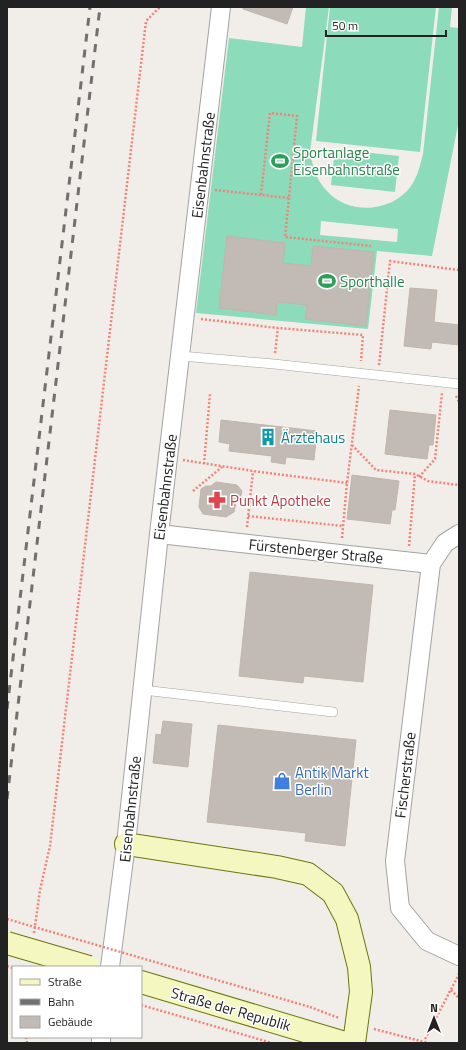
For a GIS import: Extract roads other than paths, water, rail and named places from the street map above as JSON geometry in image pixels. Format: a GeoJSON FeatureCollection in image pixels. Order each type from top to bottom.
{"type":"FeatureCollection","features":[{"type":"Feature","properties":{"kind":"main road"},"geometry":{"type":"LineString","coordinates":[[126,844],[277,867],[308,874],[333,893],[346,919],[359,967],[361,992],[356,1033]]}},
{"type":"Feature","properties":{"kind":"main road"},"geometry":{"type":"LineString","coordinates":[[7,943],[86,966]]}},
{"type":"Feature","properties":{"kind":"main road","name":"Straße der Republik"},"geometry":{"type":"LineString","coordinates":[[142,982],[345,1043]]}},
{"type":"Feature","properties":{"kind":"street","name":"Eisenbahnstraße"},"geometry":{"type":"LineString","coordinates":[[110,966],[126,844],[159,534],[201,188],[221,7]]}},
{"type":"Feature","properties":{"kind":"street","name":"Fürstenberger Straße"},"geometry":{"type":"LineString","coordinates":[[159,534],[431,564]]}},
{"type":"Feature","properties":{"kind":"street"},"geometry":{"type":"LineString","coordinates":[[431,564],[445,543],[459,534]]}},
{"type":"Feature","properties":{"kind":"street","name":"Fischerstraße"},"geometry":{"type":"LineString","coordinates":[[431,564],[395,861],[400,908],[427,941],[459,956]]}},
{"type":"Feature","properties":{"kind":"lane"},"geometry":{"type":"LineString","coordinates":[[181,356],[274,364],[459,384]]}},
{"type":"Feature","properties":{"kind":"lane"},"geometry":{"type":"LineString","coordinates":[[143,690],[333,712]]}},
{"type":"Feature","properties":{"kind":"railway"},"geometry":{"type":"LineString","coordinates":[[7,709],[90,7]]}},
{"type":"Feature","properties":{"kind":"railway"},"geometry":{"type":"LineString","coordinates":[[7,799],[100,7]]}},
{"type":"Feature","properties":{"kind":"place","name":"Sportanlage Eisenbahnstraße"},"geometry":{"type":"Point","coordinates":[280,161]}},
{"type":"Feature","properties":{"kind":"place","name":"Sporthalle"},"geometry":{"type":"Point","coordinates":[327,281]}},
{"type":"Feature","properties":{"kind":"place","name":"Ärztehaus"},"geometry":{"type":"Point","coordinates":[268,437]}},
{"type":"Feature","properties":{"kind":"place","name":"Punkt Apotheke"},"geometry":{"type":"Point","coordinates":[217,500]}},
{"type":"Feature","properties":{"kind":"place","name":"Antik Markt Berlin"},"geometry":{"type":"Point","coordinates":[282,781]}}]}
